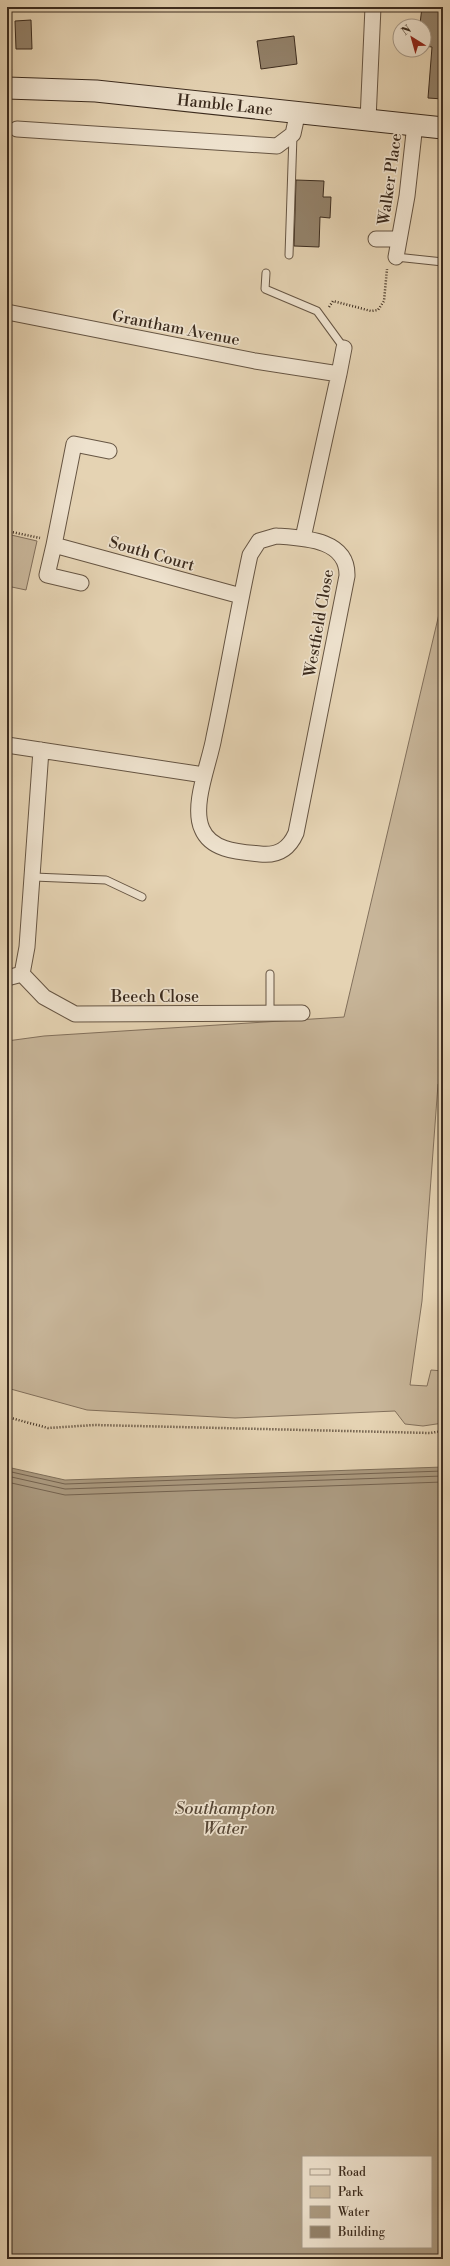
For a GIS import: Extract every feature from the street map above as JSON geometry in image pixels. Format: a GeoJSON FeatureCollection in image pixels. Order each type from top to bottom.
{"type":"FeatureCollection","features":[{"type":"Feature","properties":{"kind":"main road","name":"Hamble Lane"},"geometry":{"type":"LineString","coordinates":[[10,88],[96,91],[443,128]]}},
{"type":"Feature","properties":{"kind":"street"},"geometry":{"type":"LineString","coordinates":[[368,120],[373,7]]}},
{"type":"Feature","properties":{"kind":"street"},"geometry":{"type":"LineString","coordinates":[[25,134],[277,146],[294,134],[298,112]]}},
{"type":"Feature","properties":{"kind":"street","name":"Walker Place"},"geometry":{"type":"LineString","coordinates":[[396,257],[406,196],[415,124]]}},
{"type":"Feature","properties":{"kind":"street","name":"Walker Place"},"geometry":{"type":"LineString","coordinates":[[376,239],[398,239]]}},
{"type":"Feature","properties":{"kind":"street","name":"Grantham Avenue"},"geometry":{"type":"LineString","coordinates":[[7,312],[255,361],[339,374]]}},
{"type":"Feature","properties":{"kind":"street"},"geometry":{"type":"LineString","coordinates":[[303,538],[344,348]]}},
{"type":"Feature","properties":{"kind":"street"},"geometry":{"type":"LineString","coordinates":[[81,583],[47,575],[74,444],[109,451]]}},
{"type":"Feature","properties":{"kind":"street","name":"Westfield Close"},"geometry":{"type":"LineString","coordinates":[[276,536],[303,538],[336,549],[346,564],[347,576],[296,833],[290,844],[280,852],[264,855],[221,847],[209,839],[201,828],[199,818],[204,775],[214,739],[241,596],[250,555],[255,545],[264,538],[276,536]]}},
{"type":"Feature","properties":{"kind":"street","name":"South Court"},"geometry":{"type":"LineString","coordinates":[[54,543],[241,596]]}},
{"type":"Feature","properties":{"kind":"street"},"geometry":{"type":"LineString","coordinates":[[7,744],[204,775]]}},
{"type":"Feature","properties":{"kind":"street"},"geometry":{"type":"LineString","coordinates":[[7,978],[22,974],[27,947],[34,877],[41,750]]}},
{"type":"Feature","properties":{"kind":"street","name":"Beech Close"},"geometry":{"type":"LineString","coordinates":[[22,974],[44,997],[75,1014],[302,1012]]}},
{"type":"Feature","properties":{"kind":"lane"},"geometry":{"type":"LineString","coordinates":[[289,255],[294,134]]}},
{"type":"Feature","properties":{"kind":"lane"},"geometry":{"type":"LineString","coordinates":[[396,257],[443,262]]}},
{"type":"Feature","properties":{"kind":"lane"},"geometry":{"type":"LineString","coordinates":[[266,273],[265,289],[317,311],[344,348]]}},
{"type":"Feature","properties":{"kind":"lane"},"geometry":{"type":"LineString","coordinates":[[34,877],[106,880],[142,897]]}},
{"type":"Feature","properties":{"kind":"lane"},"geometry":{"type":"LineString","coordinates":[[270,974],[270,1013]]}},
{"type":"Feature","properties":{"kind":"path"},"geometry":{"type":"LineString","coordinates":[[7,43],[10,88]]}},
{"type":"Feature","properties":{"kind":"path"},"geometry":{"type":"LineString","coordinates":[[328,309],[329,304],[333,301],[370,312],[378,310],[384,301],[388,265],[396,257]]}},
{"type":"Feature","properties":{"kind":"path"},"geometry":{"type":"LineString","coordinates":[[7,531],[54,543]]}},
{"type":"Feature","properties":{"kind":"path"},"geometry":{"type":"LineString","coordinates":[[7,1417],[48,1428],[95,1425],[430,1433],[443,1431]]}},
{"type":"Feature","properties":{"kind":"green space"},"geometry":{"type":"Polygon","coordinates":[[[7,534],[37,541],[26,590],[7,586],[7,534]]]}},
{"type":"Feature","properties":{"kind":"green space"},"geometry":{"type":"Polygon","coordinates":[[[443,572],[443,848],[440,867],[443,895],[443,1083],[438,1084],[422,1301],[410,1385],[427,1386],[431,1370],[443,1371],[443,1423],[423,1426],[405,1424],[395,1411],[235,1418],[87,1410],[7,1388],[7,1041],[44,1036],[344,1017],[439,614],[443,572]]]}},
{"type":"Feature","properties":{"kind":"water","name":"Southampton Water"},"geometry":{"type":"Polygon","coordinates":[[[7,1467],[65,1480],[443,1467],[443,2259],[7,2259],[7,1467]]]}},
{"type":"Feature","properties":{"kind":"building"},"geometry":{"type":"Polygon","coordinates":[[[422,7],[443,7],[443,99],[428,98],[432,58],[432,18],[421,18],[422,7]]]}},
{"type":"Feature","properties":{"kind":"building"},"geometry":{"type":"Polygon","coordinates":[[[31,20],[32,49],[16,49],[15,21],[31,20]]]}},
{"type":"Feature","properties":{"kind":"building"},"geometry":{"type":"Polygon","coordinates":[[[294,36],[297,64],[261,69],[257,41],[294,36]]]}},
{"type":"Feature","properties":{"kind":"building"},"geometry":{"type":"Polygon","coordinates":[[[296,180],[324,181],[323,197],[331,197],[330,218],[320,217],[319,247],[294,246],[296,180]]]}}]}
